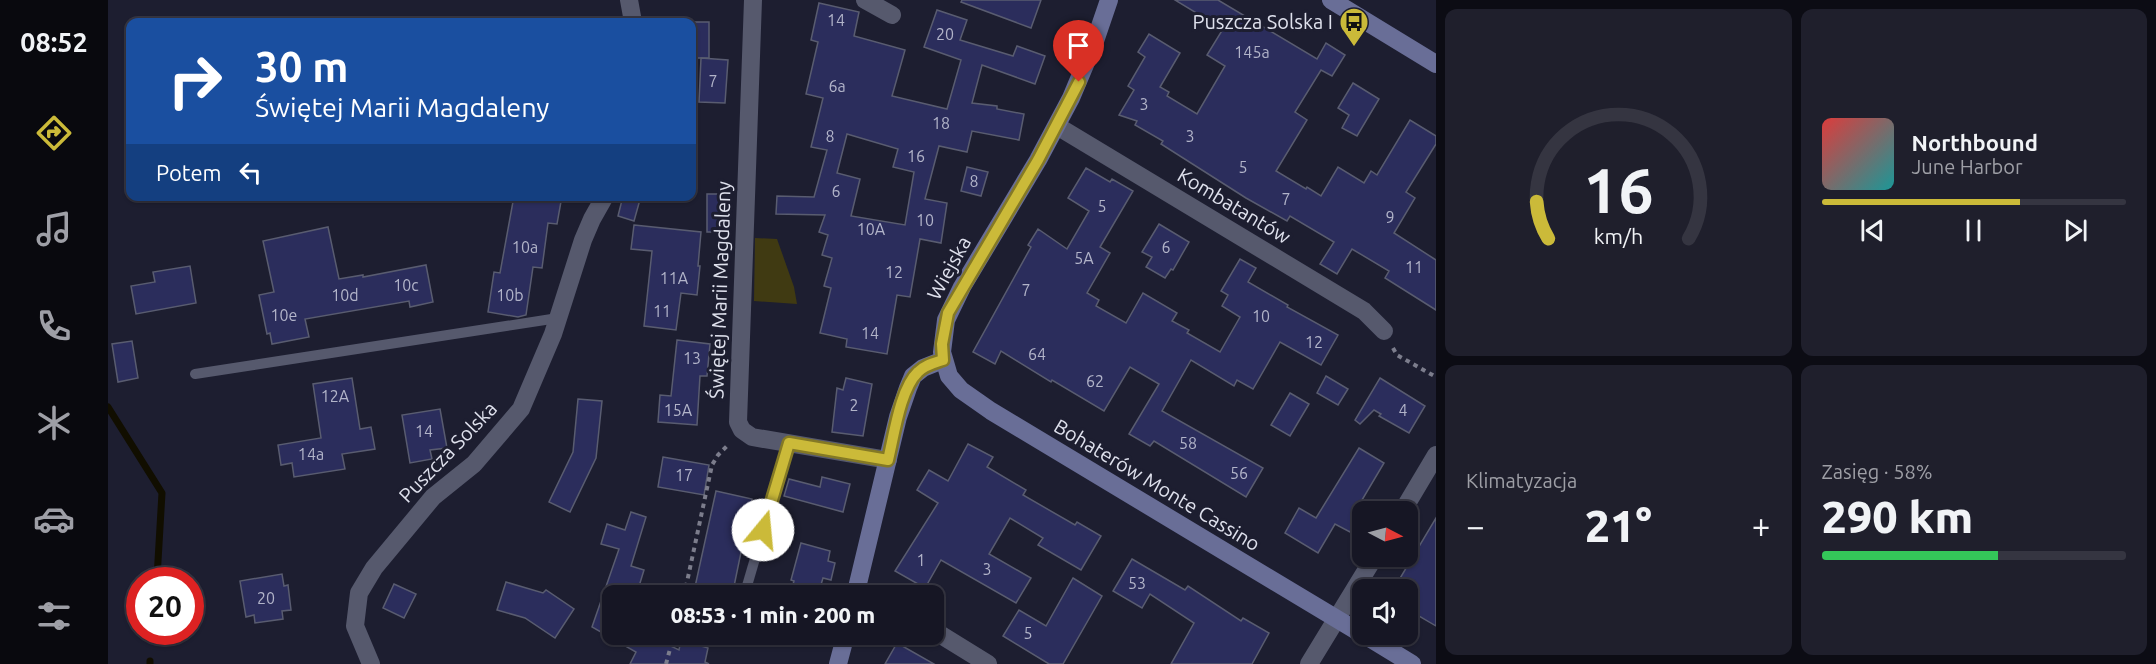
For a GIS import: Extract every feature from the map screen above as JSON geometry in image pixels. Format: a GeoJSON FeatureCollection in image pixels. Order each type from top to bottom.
{"type":"FeatureCollection","features":[{"type":"Feature","properties":{"kind":"street"},"geometry":{"type":"LineString","coordinates":[[629,0],[632,18]]}},
{"type":"Feature","properties":{"kind":"street","name":"Świętej Marii Magdaleny"},"geometry":{"type":"LineString","coordinates":[[742,430],[738,416],[753,0]]}},
{"type":"Feature","properties":{"kind":"street"},"geometry":{"type":"LineString","coordinates":[[866,0],[892,15]]}},
{"type":"Feature","properties":{"kind":"street","name":"Wiejska"},"geometry":{"type":"LineString","coordinates":[[943,360],[942,344],[948,313],[1057,126],[1083,72],[1108,0]]}},
{"type":"Feature","properties":{"kind":"street"},"geometry":{"type":"LineString","coordinates":[[1331,0],[1436,64]]}},
{"type":"Feature","properties":{"kind":"street","name":"Kombatantów"},"geometry":{"type":"LineString","coordinates":[[1057,126],[1364,311],[1384,331]]}},
{"type":"Feature","properties":{"kind":"street","name":"Puszcza Solska"},"geometry":{"type":"LineString","coordinates":[[371,664],[355,626],[359,593],[374,568],[433,497],[474,464],[521,409],[558,318],[583,240],[602,201]]}},
{"type":"Feature","properties":{"kind":"street"},"geometry":{"type":"LineString","coordinates":[[863,585],[888,460],[898,417],[910,382],[922,368],[943,360]]}},
{"type":"Feature","properties":{"kind":"street","name":"Bohaterów Monte Cassino"},"geometry":{"type":"LineString","coordinates":[[943,360],[955,384],[982,406],[1352,628]]}},
{"type":"Feature","properties":{"kind":"street"},"geometry":{"type":"LineString","coordinates":[[742,430],[752,437],[888,460]]}},
{"type":"Feature","properties":{"kind":"street"},"geometry":{"type":"LineString","coordinates":[[1409,501],[1436,455]]}},
{"type":"Feature","properties":{"kind":"street"},"geometry":{"type":"LineString","coordinates":[[1309,664],[1368,567]]}},
{"type":"Feature","properties":{"kind":"street"},"geometry":{"type":"LineString","coordinates":[[944,637],[988,664]]}},
{"type":"Feature","properties":{"kind":"street"},"geometry":{"type":"LineString","coordinates":[[838,664],[843,645]]}},
{"type":"Feature","properties":{"kind":"street","name":"Bohaterów Monte Cassino"},"geometry":{"type":"LineString","coordinates":[[1381,645],[1412,664]]}},
{"type":"Feature","properties":{"kind":"lane"},"geometry":{"type":"LineString","coordinates":[[195,374],[558,318]]}},
{"type":"Feature","properties":{"kind":"lane"},"geometry":{"type":"LineString","coordinates":[[747,585],[789,443]]}},
{"type":"Feature","properties":{"kind":"path"},"geometry":{"type":"LineString","coordinates":[[1384,331],[1397,355],[1436,377]]}},
{"type":"Feature","properties":{"kind":"path"},"geometry":{"type":"LineString","coordinates":[[686,585],[712,465],[718,455],[742,430]]}},
{"type":"Feature","properties":{"kind":"path"},"geometry":{"type":"LineString","coordinates":[[666,664],[671,645]]}},
{"type":"Feature","properties":{"kind":"shaded area"},"geometry":{"type":"Polygon","coordinates":[[[755,238],[777,239],[794,287],[797,304],[754,301],[755,238]]]}},
{"type":"Feature","properties":{"kind":"building"},"geometry":{"type":"Polygon","coordinates":[[[962,0],[1041,0],[1031,28],[961,2],[962,0]]]}},
{"type":"Feature","properties":{"kind":"building"},"geometry":{"type":"Polygon","coordinates":[[[1175,0],[1218,0],[1317,59],[1326,43],[1345,55],[1332,76],[1321,70],[1295,112],[1307,120],[1276,171],[1306,189],[1307,187],[1321,196],[1338,167],[1364,183],[1371,171],[1377,175],[1410,120],[1436,136],[1436,144],[1406,192],[1415,198],[1394,233],[1436,260],[1436,310],[1385,278],[1389,271],[1352,249],[1337,274],[1320,264],[1334,242],[1290,216],[1287,221],[1246,198],[1161,144],[1163,141],[1135,125],[1137,121],[1119,115],[1134,90],[1128,86],[1145,57],[1138,52],[1149,34],[1180,53],[1160,87],[1169,92],[1167,96],[1197,114],[1225,66],[1207,55],[1223,29],[1175,0]]]}},
{"type":"Feature","properties":{"kind":"building"},"geometry":{"type":"Polygon","coordinates":[[[819,3],[859,12],[854,36],[905,50],[892,96],[947,109],[961,60],[924,47],[937,10],[967,20],[960,40],[1013,56],[1017,46],[1045,56],[1035,84],[982,65],[972,103],[997,106],[997,109],[1024,114],[1019,140],[972,131],[967,152],[939,146],[925,199],[947,203],[941,243],[920,239],[910,297],[897,295],[887,354],[846,347],[847,339],[820,333],[831,288],[824,286],[832,258],[822,255],[828,235],[819,232],[825,215],[776,214],[777,196],[814,197],[827,150],[811,147],[823,98],[806,94],[818,42],[811,40],[819,3]],[[847,134],[837,173],[860,179],[851,216],[905,225],[914,172],[893,167],[898,149],[847,134]]]}},
{"type":"Feature","properties":{"kind":"building"},"geometry":{"type":"Polygon","coordinates":[[[696,22],[709,22],[709,58],[696,58],[696,22]]]}},
{"type":"Feature","properties":{"kind":"building"},"geometry":{"type":"Polygon","coordinates":[[[701,58],[728,60],[725,103],[699,102],[701,58]]]}},
{"type":"Feature","properties":{"kind":"building"},"geometry":{"type":"Polygon","coordinates":[[[1353,83],[1379,99],[1357,136],[1342,128],[1349,115],[1338,108],[1353,83]]]}},
{"type":"Feature","properties":{"kind":"building"},"geometry":{"type":"Polygon","coordinates":[[[967,167],[988,172],[981,196],[961,191],[967,167]]]}},
{"type":"Feature","properties":{"kind":"building"},"geometry":{"type":"Polygon","coordinates":[[[1086,168],[1110,182],[1112,179],[1133,191],[1100,247],[1110,253],[1087,293],[1099,300],[1096,306],[1126,323],[1143,293],[1177,313],[1172,321],[1189,330],[1187,333],[1220,352],[1240,317],[1222,306],[1228,295],[1221,291],[1240,259],[1256,268],[1248,282],[1338,335],[1321,365],[1280,342],[1253,389],[1237,380],[1234,386],[1191,360],[1162,411],[1263,468],[1246,497],[1154,441],[1150,446],[1129,434],[1159,384],[1130,367],[1104,411],[1001,351],[995,364],[973,352],[1031,247],[1028,245],[1038,229],[1067,249],[1089,211],[1068,198],[1086,168]]]}},
{"type":"Feature","properties":{"kind":"building"},"geometry":{"type":"Polygon","coordinates":[[[707,194],[727,194],[727,232],[707,232],[707,194]]]}},
{"type":"Feature","properties":{"kind":"building"},"geometry":{"type":"Polygon","coordinates":[[[513,201],[561,201],[557,224],[548,223],[542,268],[533,267],[526,315],[518,317],[488,312],[494,272],[500,273],[513,201]]]}},
{"type":"Feature","properties":{"kind":"building"},"geometry":{"type":"Polygon","coordinates":[[[622,201],[640,201],[634,221],[618,216],[622,201]]]}},
{"type":"Feature","properties":{"kind":"building"},"geometry":{"type":"Polygon","coordinates":[[[1159,224],[1189,242],[1173,270],[1171,269],[1165,278],[1146,267],[1152,257],[1142,252],[1159,224]]]}},
{"type":"Feature","properties":{"kind":"building"},"geometry":{"type":"Polygon","coordinates":[[[634,225],[701,232],[697,295],[681,293],[676,330],[644,326],[652,251],[631,249],[634,225]]]}},
{"type":"Feature","properties":{"kind":"building"},"geometry":{"type":"Polygon","coordinates":[[[328,227],[339,279],[363,275],[363,277],[426,265],[433,302],[410,307],[409,301],[305,319],[309,337],[272,344],[270,333],[267,334],[259,295],[274,292],[263,241],[328,227]]]}},
{"type":"Feature","properties":{"kind":"building"},"geometry":{"type":"Polygon","coordinates":[[[190,266],[196,303],[136,314],[131,286],[155,282],[153,272],[190,266]]]}},
{"type":"Feature","properties":{"kind":"building"},"geometry":{"type":"Polygon","coordinates":[[[677,340],[710,344],[707,376],[700,376],[697,425],[658,422],[660,395],[671,396],[677,340]]]}},
{"type":"Feature","properties":{"kind":"building"},"geometry":{"type":"Polygon","coordinates":[[[132,341],[138,378],[118,382],[112,344],[132,341]]]}},
{"type":"Feature","properties":{"kind":"building"},"geometry":{"type":"Polygon","coordinates":[[[1326,376],[1348,389],[1338,405],[1317,393],[1326,376]]]}},
{"type":"Feature","properties":{"kind":"building"},"geometry":{"type":"Polygon","coordinates":[[[352,378],[360,429],[371,427],[375,449],[342,454],[345,469],[294,477],[292,463],[281,465],[278,445],[321,438],[313,384],[352,378]]]}},
{"type":"Feature","properties":{"kind":"building"},"geometry":{"type":"Polygon","coordinates":[[[846,378],[872,384],[863,436],[832,432],[837,388],[843,390],[846,378]]]}},
{"type":"Feature","properties":{"kind":"building"},"geometry":{"type":"Polygon","coordinates":[[[1380,378],[1425,406],[1409,433],[1379,416],[1381,414],[1374,410],[1360,424],[1355,420],[1380,378]]]}},
{"type":"Feature","properties":{"kind":"building"},"geometry":{"type":"Polygon","coordinates":[[[1290,393],[1309,404],[1290,436],[1271,425],[1290,393]]]}},
{"type":"Feature","properties":{"kind":"building"},"geometry":{"type":"Polygon","coordinates":[[[578,399],[602,401],[596,458],[570,512],[549,502],[573,452],[578,399]]]}},
{"type":"Feature","properties":{"kind":"building"},"geometry":{"type":"Polygon","coordinates":[[[440,409],[447,448],[430,450],[432,459],[410,463],[402,415],[440,409]]]}},
{"type":"Feature","properties":{"kind":"building"},"geometry":{"type":"Polygon","coordinates":[[[968,444],[993,457],[987,467],[1026,490],[1023,495],[1075,525],[1077,522],[1101,536],[1081,570],[1038,545],[1043,538],[1010,518],[989,554],[1031,578],[1016,603],[941,560],[927,585],[920,585],[895,571],[938,503],[917,490],[929,470],[948,481],[968,444]]]}},
{"type":"Feature","properties":{"kind":"building"},"geometry":{"type":"Polygon","coordinates":[[[1359,448],[1384,463],[1361,501],[1352,501],[1350,532],[1335,524],[1318,553],[1285,533],[1299,508],[1316,518],[1359,448]]]}},
{"type":"Feature","properties":{"kind":"building"},"geometry":{"type":"Polygon","coordinates":[[[663,457],[709,465],[704,495],[658,487],[663,457]]]}},
{"type":"Feature","properties":{"kind":"building"},"geometry":{"type":"Polygon","coordinates":[[[822,477],[850,484],[843,512],[784,496],[789,479],[820,487],[822,477]]]}},
{"type":"Feature","properties":{"kind":"building"},"geometry":{"type":"Polygon","coordinates":[[[716,491],[752,499],[734,585],[695,585],[716,491]]]}},
{"type":"Feature","properties":{"kind":"building"},"geometry":{"type":"Polygon","coordinates":[[[631,512],[646,517],[631,566],[644,570],[639,585],[607,585],[619,549],[601,544],[607,524],[625,530],[631,512]]]}},
{"type":"Feature","properties":{"kind":"building"},"geometry":{"type":"Polygon","coordinates":[[[1436,518],[1436,626],[1418,615],[1418,579],[1400,579],[1407,567],[1418,567],[1418,548],[1436,518]]]}},
{"type":"Feature","properties":{"kind":"building"},"geometry":{"type":"Polygon","coordinates":[[[801,543],[830,551],[828,561],[835,563],[831,580],[823,578],[821,585],[793,585],[794,581],[791,580],[801,543]]]}},
{"type":"Feature","properties":{"kind":"building"},"geometry":{"type":"Polygon","coordinates":[[[1132,559],[1185,590],[1188,586],[1241,621],[1243,618],[1269,633],[1252,664],[1171,664],[1194,623],[1150,594],[1142,608],[1113,591],[1132,559]]]}},
{"type":"Feature","properties":{"kind":"building"},"geometry":{"type":"Polygon","coordinates":[[[282,574],[284,586],[288,585],[291,610],[282,611],[283,619],[255,623],[254,615],[246,617],[240,581],[282,574]]]}},
{"type":"Feature","properties":{"kind":"building"},"geometry":{"type":"Polygon","coordinates":[[[1073,578],[1102,596],[1063,664],[1049,664],[1003,636],[1019,610],[1046,626],[1073,578]]]}},
{"type":"Feature","properties":{"kind":"building"},"geometry":{"type":"Polygon","coordinates":[[[506,582],[543,593],[546,590],[574,609],[555,638],[525,618],[497,610],[506,582]]]}},
{"type":"Feature","properties":{"kind":"building"},"geometry":{"type":"Polygon","coordinates":[[[394,584],[416,594],[404,618],[383,608],[394,584]]]}},
{"type":"Feature","properties":{"kind":"building"},"geometry":{"type":"Polygon","coordinates":[[[602,598],[602,633],[592,627],[602,598]]]}},
{"type":"Feature","properties":{"kind":"building"},"geometry":{"type":"Polygon","coordinates":[[[624,645],[668,645],[679,650],[680,645],[698,645],[708,648],[705,662],[709,664],[630,664],[636,652],[624,645]]]}},
{"type":"Feature","properties":{"kind":"building"},"geometry":{"type":"Polygon","coordinates":[[[896,645],[901,645],[934,664],[885,664],[896,645]]]}},
{"type":"Feature","properties":{"kind":"waterway"},"geometry":{"type":"LineString","coordinates":[[108,407],[162,493],[158,567]]}},
{"type":"Feature","properties":{"kind":"place","name":"Puszcza Solska I"},"geometry":{"type":"Point","coordinates":[1354,48]}},
{"type":"Feature","properties":{"kind":"route"},"geometry":{"type":"LineString","coordinates":[[763,530],[789,443],[888,460],[898,417],[913,376],[928,364],[943,360],[942,344],[948,313],[1038,160],[1079,82]]}}]}
